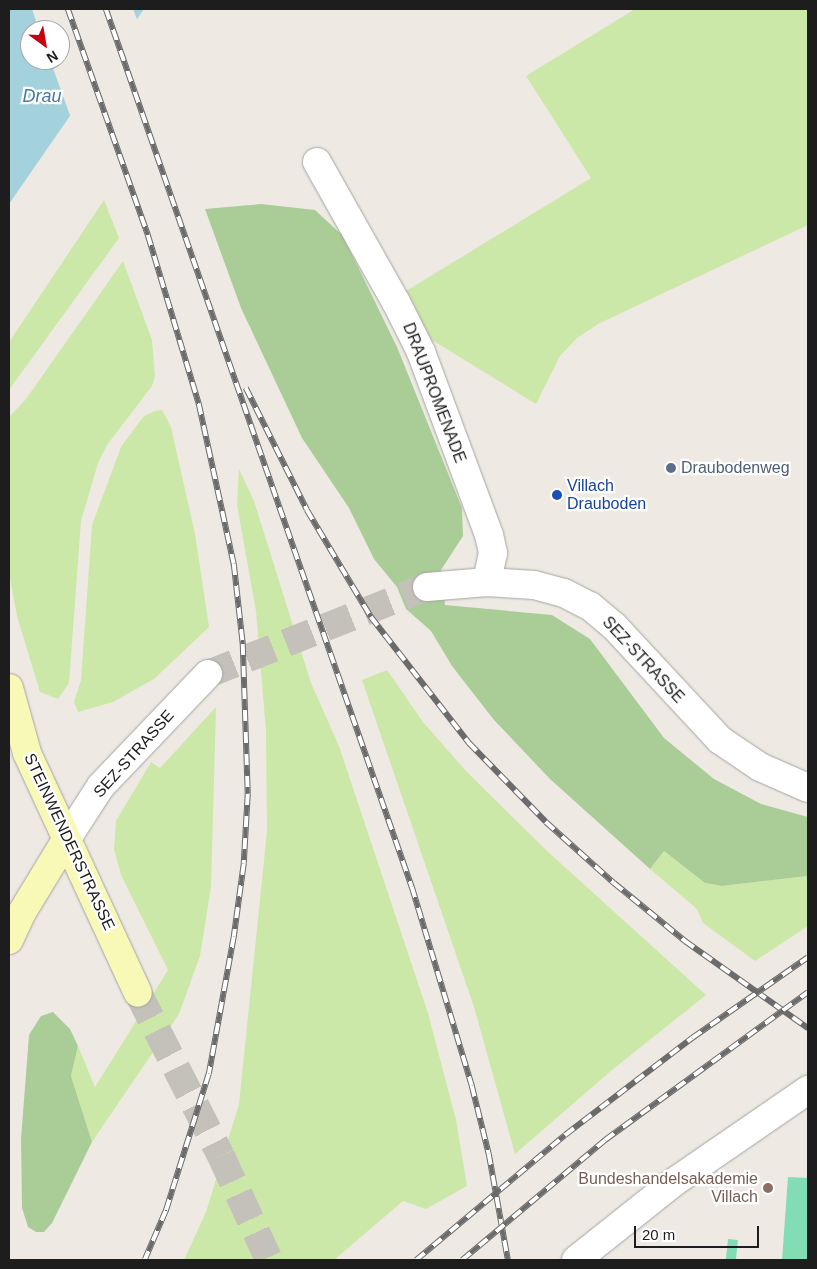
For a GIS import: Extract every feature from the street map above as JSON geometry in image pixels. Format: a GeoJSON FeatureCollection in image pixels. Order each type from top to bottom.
{"type":"FeatureCollection","features":[{"type":"Feature","properties":{"kind":"main road","name":"STEINWENDERSTRASSE"},"geometry":{"type":"LineString","coordinates":[[9,688],[27,753],[138,993]]}},
{"type":"Feature","properties":{"kind":"main road"},"geometry":{"type":"LineString","coordinates":[[9,940],[21,914],[66,840]]}},
{"type":"Feature","properties":{"kind":"street","name":"DRAUPROMENADE"},"geometry":{"type":"LineString","coordinates":[[317,162],[396,302],[421,352],[489,535],[493,553],[487,582]]}},
{"type":"Feature","properties":{"kind":"street","name":"SEZ-STRASSE"},"geometry":{"type":"LineString","coordinates":[[427,587],[487,582],[549,588],[590,606],[614,626],[720,740],[760,768],[808,788]]}},
{"type":"Feature","properties":{"kind":"street","name":"SEZ-STRASSE"},"geometry":{"type":"LineString","coordinates":[[66,840],[101,786],[208,674]]}},
{"type":"Feature","properties":{"kind":"street"},"geometry":{"type":"LineString","coordinates":[[576,1260],[674,1182],[808,1090]]}},
{"type":"Feature","properties":{"kind":"green space"},"geometry":{"type":"Polygon","coordinates":[[[635,9],[808,9],[808,225],[600,323],[577,338],[560,356],[536,404],[432,340],[421,327],[406,291],[591,178],[526,76],[635,9]]]}},
{"type":"Feature","properties":{"kind":"green space"},"geometry":{"type":"Polygon","coordinates":[[[104,200],[119,238],[9,390],[9,342],[104,200]]]}},
{"type":"Feature","properties":{"kind":"green space"},"geometry":{"type":"Polygon","coordinates":[[[261,204],[315,210],[343,236],[397,347],[462,508],[463,536],[441,570],[445,605],[552,615],[590,639],[664,738],[714,779],[761,804],[808,817],[808,876],[722,886],[705,883],[664,851],[650,869],[550,779],[494,720],[452,666],[431,631],[406,609],[397,587],[374,559],[349,508],[302,438],[241,308],[205,209],[261,204]]]}},
{"type":"Feature","properties":{"kind":"green space"},"geometry":{"type":"Polygon","coordinates":[[[123,261],[152,340],[155,376],[152,386],[107,445],[98,463],[81,521],[69,683],[58,699],[40,692],[17,616],[9,573],[9,417],[26,399],[123,261]]]}},
{"type":"Feature","properties":{"kind":"green space"},"geometry":{"type":"Polygon","coordinates":[[[162,410],[171,427],[195,534],[209,627],[154,679],[113,702],[78,712],[74,702],[81,680],[92,525],[121,447],[143,417],[154,411],[162,410]]]}},
{"type":"Feature","properties":{"kind":"green space"},"geometry":{"type":"Polygon","coordinates":[[[239,469],[254,501],[311,683],[339,746],[428,1013],[456,1120],[467,1186],[426,1209],[403,1201],[334,1260],[184,1260],[206,1212],[239,1104],[267,831],[266,732],[256,611],[237,505],[239,469]]]}},
{"type":"Feature","properties":{"kind":"green space"},"geometry":{"type":"Polygon","coordinates":[[[387,670],[423,722],[466,771],[546,850],[706,995],[612,1070],[515,1154],[474,1007],[362,680],[387,670]]]}},
{"type":"Feature","properties":{"kind":"green space"},"geometry":{"type":"Polygon","coordinates":[[[216,707],[211,887],[200,956],[179,1014],[92,1142],[71,1076],[78,1046],[95,1087],[168,970],[121,875],[114,849],[116,821],[151,762],[160,768],[216,707]]]}},
{"type":"Feature","properties":{"kind":"green space"},"geometry":{"type":"Polygon","coordinates":[[[664,851],[705,883],[722,886],[808,876],[808,926],[755,961],[703,923],[697,909],[650,869],[664,851]]]}},
{"type":"Feature","properties":{"kind":"green space"},"geometry":{"type":"Polygon","coordinates":[[[53,1012],[70,1029],[78,1046],[71,1076],[92,1142],[52,1223],[44,1232],[36,1232],[28,1227],[22,1208],[21,1139],[29,1035],[41,1016],[53,1012]]]}},
{"type":"Feature","properties":{"kind":"green space"},"geometry":{"type":"Polygon","coordinates":[[[788,1177],[808,1178],[807,1260],[782,1260],[788,1177]]]}},
{"type":"Feature","properties":{"kind":"green space"},"geometry":{"type":"Polygon","coordinates":[[[728,1239],[738,1240],[736,1260],[726,1260],[728,1239]]]}},
{"type":"Feature","properties":{"kind":"water","name":"Drau"},"geometry":{"type":"Polygon","coordinates":[[[9,9],[144,9],[9,204],[9,9]]]}},
{"type":"Feature","properties":{"kind":"pier"},"geometry":{"type":"Polygon","coordinates":[[[32,9],[133,9],[138,22],[71,118],[54,70],[70,70],[70,20],[36,20],[32,9]]]}},
{"type":"Feature","properties":{"kind":"tunnel"},"geometry":{"type":"LineString","coordinates":[[208,674],[427,587]]}},
{"type":"Feature","properties":{"kind":"tunnel"},"geometry":{"type":"LineString","coordinates":[[138,993],[221,1156],[269,1260]]}},
{"type":"Feature","properties":{"kind":"railway"},"geometry":{"type":"LineString","coordinates":[[68,9],[148,235],[199,404],[234,564],[243,644],[248,794],[244,864],[234,937],[209,1074],[166,1211],[145,1260]]}},
{"type":"Feature","properties":{"kind":"railway"},"geometry":{"type":"LineString","coordinates":[[106,9],[412,887],[472,1086],[489,1154],[508,1260]]}},
{"type":"Feature","properties":{"kind":"railway"},"geometry":{"type":"LineString","coordinates":[[246,388],[307,510],[371,617],[469,743],[546,822],[614,883],[685,941],[808,1028]]}},
{"type":"Feature","properties":{"kind":"railway"},"geometry":{"type":"LineString","coordinates":[[416,1260],[565,1135],[692,1038],[808,957]]}},
{"type":"Feature","properties":{"kind":"railway"},"geometry":{"type":"LineString","coordinates":[[462,1260],[605,1140],[808,992]]}},
{"type":"Feature","properties":{"kind":"place","name":"Draubodenweg"},"geometry":{"type":"Point","coordinates":[671,468]}},
{"type":"Feature","properties":{"kind":"place","name":"Villach Drauboden"},"geometry":{"type":"Point","coordinates":[557,495]}},
{"type":"Feature","properties":{"kind":"place","name":"Bundeshandelsakademie Villach"},"geometry":{"type":"Point","coordinates":[768,1188]}}]}
